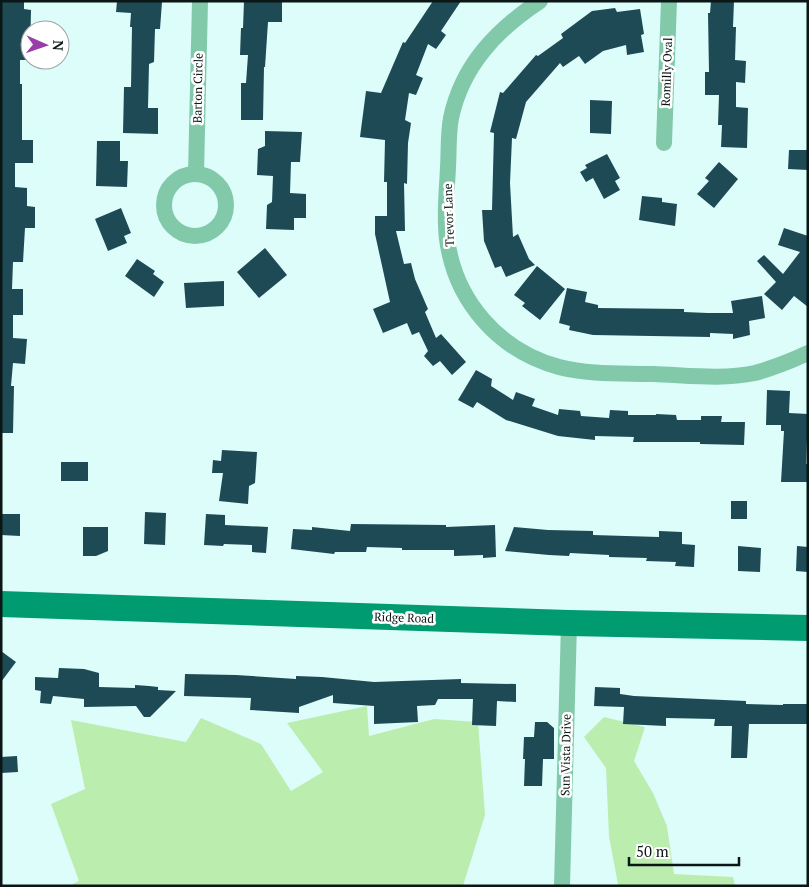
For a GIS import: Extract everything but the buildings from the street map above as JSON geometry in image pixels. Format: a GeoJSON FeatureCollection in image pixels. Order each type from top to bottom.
{"type":"FeatureCollection","features":[{"type":"Feature","properties":{"kind":"main road","name":"Ridge Road"},"geometry":{"type":"LineString","coordinates":[[1,604],[569,623],[808,628]]}},
{"type":"Feature","properties":{"kind":"street","name":"Barton Circle"},"geometry":{"type":"LineString","coordinates":[[196,174],[200,1]]}},
{"type":"Feature","properties":{"kind":"street","name":"Trevor Lane"},"geometry":{"type":"LineString","coordinates":[[540,1],[500,31],[483,49],[459,94],[451,118],[446,211],[447,238],[452,263],[468,300],[502,339],[517,350],[534,359],[585,372],[726,376],[754,373],[808,353]]}},
{"type":"Feature","properties":{"kind":"street","name":"Romilly Oval"},"geometry":{"type":"LineString","coordinates":[[664,143],[669,1]]}},
{"type":"Feature","properties":{"kind":"street","name":"Sun Vista Drive"},"geometry":{"type":"LineString","coordinates":[[562,886],[569,623]]}},
{"type":"Feature","properties":{"kind":"green space"},"geometry":{"type":"Polygon","coordinates":[[[367,706],[369,736],[434,719],[478,722],[485,815],[463,886],[69,886],[79,881],[51,804],[85,789],[71,720],[186,742],[201,718],[261,744],[291,791],[323,772],[287,723],[367,706]]]}},
{"type":"Feature","properties":{"kind":"green space"},"geometry":{"type":"Polygon","coordinates":[[[604,717],[645,727],[634,761],[653,793],[667,826],[674,874],[733,877],[735,886],[616,886],[618,884],[609,837],[606,768],[584,737],[604,717]]]}}]}
